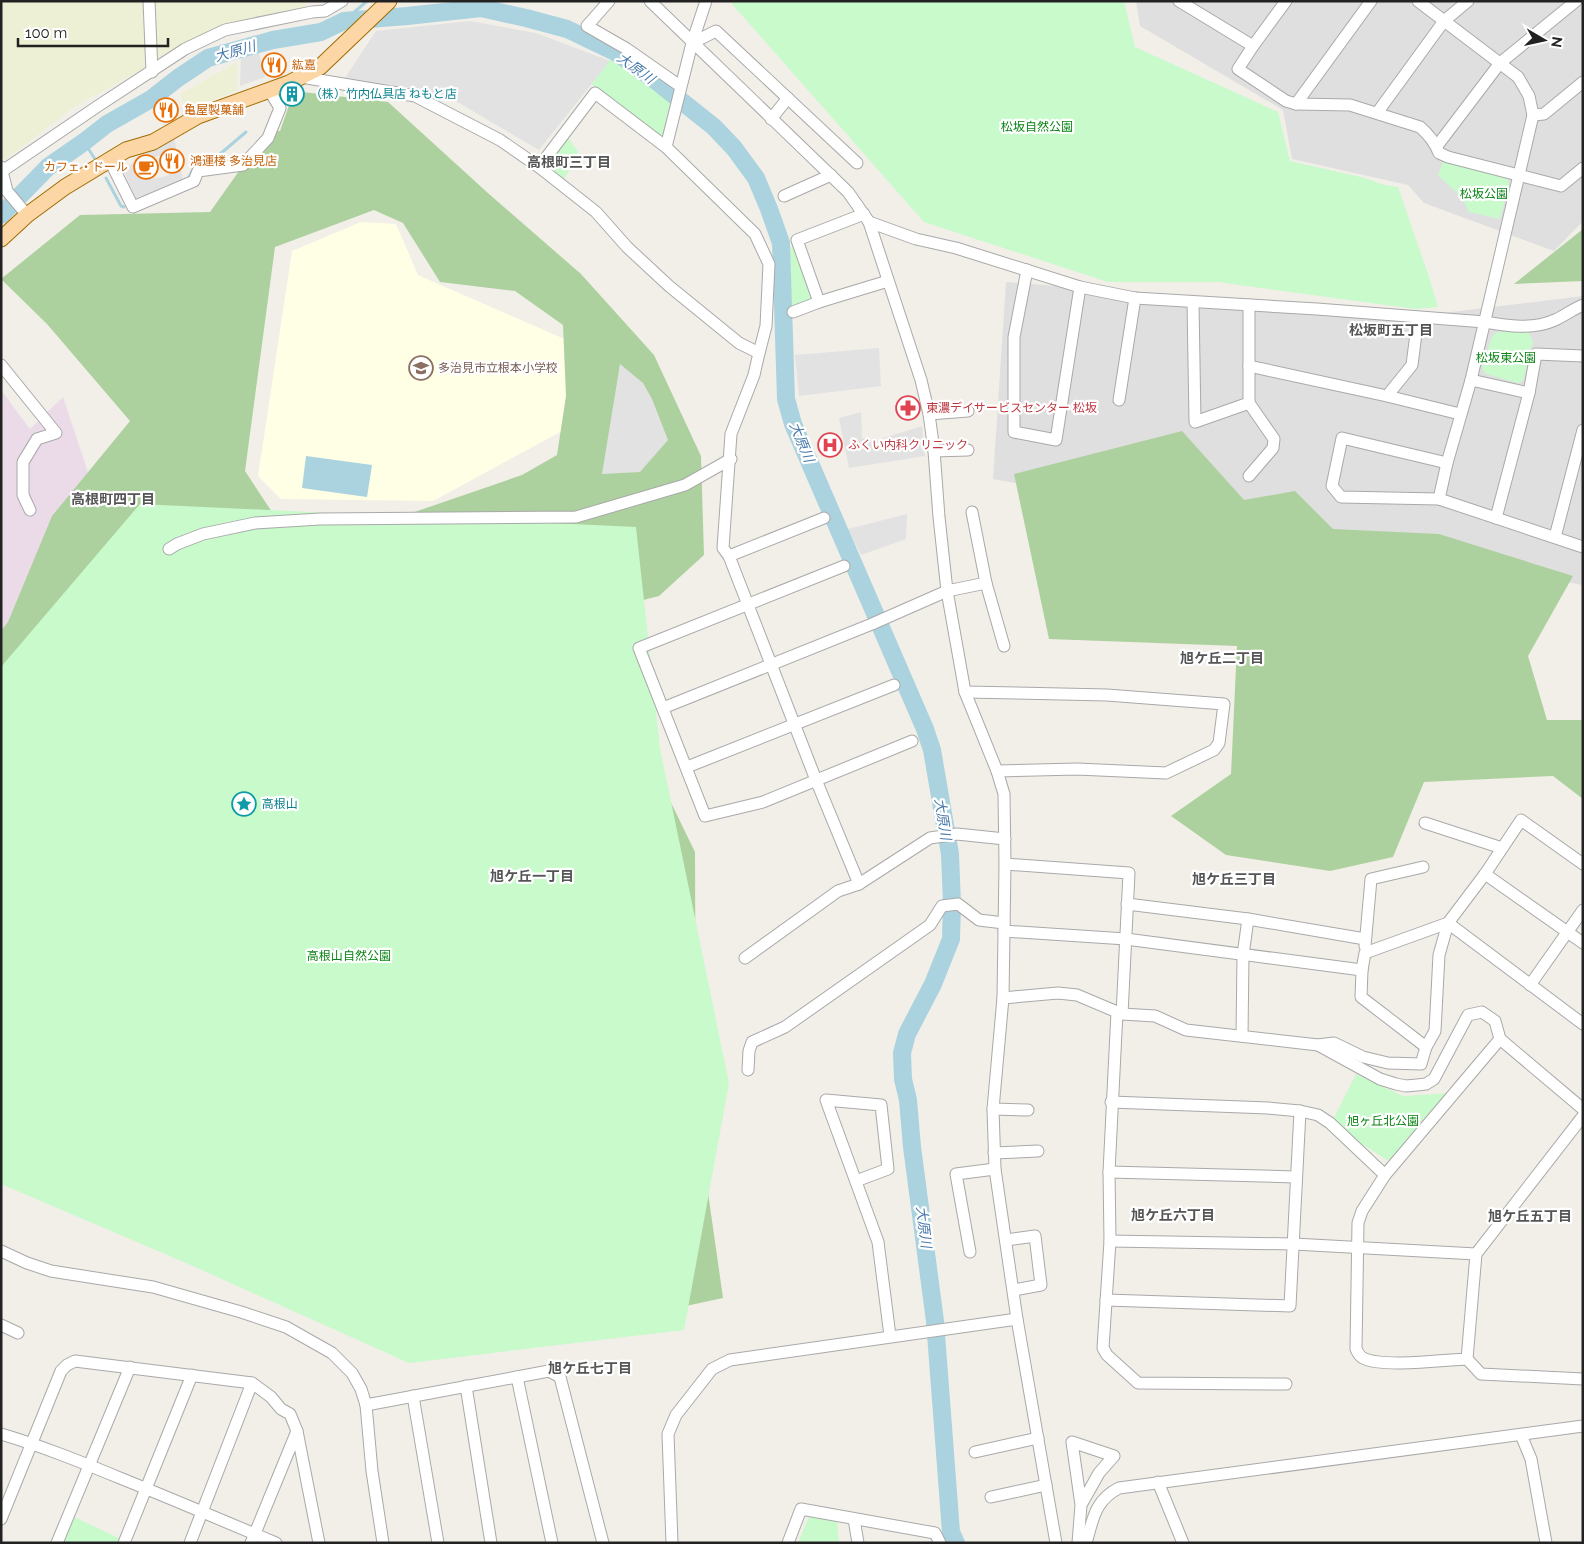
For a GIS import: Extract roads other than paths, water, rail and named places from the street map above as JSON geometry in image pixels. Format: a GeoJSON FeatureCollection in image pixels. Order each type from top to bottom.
{"type":"FeatureCollection","features":[{"type":"Feature","properties":{"kind":"main road"},"geometry":{"type":"LineString","coordinates":[[1,239],[24,212],[126,150],[153,142],[198,116],[269,90],[320,67],[389,1]]}},
{"type":"Feature","properties":{"kind":"street"},"geometry":{"type":"LineString","coordinates":[[149,1],[152,72]]}},
{"type":"Feature","properties":{"kind":"street"},"geometry":{"type":"LineString","coordinates":[[24,212],[6,191],[2,170],[98,106],[185,49],[225,30],[311,6],[325,11],[342,1]]}},
{"type":"Feature","properties":{"kind":"street"},"geometry":{"type":"LineString","coordinates":[[609,1],[588,26],[628,49],[680,86]]}},
{"type":"Feature","properties":{"kind":"street"},"geometry":{"type":"LineString","coordinates":[[650,1],[848,192],[866,218],[921,380],[929,414],[934,451],[939,517],[948,591],[966,692],[1004,794],[1006,864],[1003,998],[993,1109],[995,1169],[1017,1319],[1056,1543]]}},
{"type":"Feature","properties":{"kind":"street"},"geometry":{"type":"LineString","coordinates":[[666,147],[680,86],[706,1]]}},
{"type":"Feature","properties":{"kind":"street"},"geometry":{"type":"LineString","coordinates":[[1179,1],[1253,46]]}},
{"type":"Feature","properties":{"kind":"street"},"geometry":{"type":"LineString","coordinates":[[1286,1],[1238,69],[1286,102],[1296,104],[1350,105],[1420,127],[1426,132],[1438,152],[1448,158],[1561,186],[1583,168]]}},
{"type":"Feature","properties":{"kind":"street"},"geometry":{"type":"LineString","coordinates":[[1296,104],[1371,1]]}},
{"type":"Feature","properties":{"kind":"street"},"geometry":{"type":"LineString","coordinates":[[1418,1],[1518,77],[1529,96],[1533,115],[1471,380],[1460,414],[1439,499]]}},
{"type":"Feature","properties":{"kind":"street"},"geometry":{"type":"LineString","coordinates":[[1376,113],[1444,21],[1468,1]]}},
{"type":"Feature","properties":{"kind":"street"},"geometry":{"type":"LineString","coordinates":[[1436,146],[1500,63],[1576,1]]}},
{"type":"Feature","properties":{"kind":"street"},"geometry":{"type":"LineString","coordinates":[[692,43],[716,31],[857,163]]}},
{"type":"Feature","properties":{"kind":"street"},"geometry":{"type":"LineString","coordinates":[[301,77],[416,96],[500,140],[540,167],[596,212],[626,247],[669,286],[739,343],[759,353]]}},
{"type":"Feature","properties":{"kind":"street"},"geometry":{"type":"LineString","coordinates":[[1533,115],[1544,114],[1583,82]]}},
{"type":"Feature","properties":{"kind":"street"},"geometry":{"type":"LineString","coordinates":[[110,161],[133,207],[194,182],[198,171],[243,165],[268,138],[280,108],[269,90]]}},
{"type":"Feature","properties":{"kind":"street"},"geometry":{"type":"LineString","coordinates":[[540,167],[595,94],[666,147],[755,234],[768,264],[767,319],[754,375],[731,434],[731,459],[724,548],[729,556],[772,663],[794,725],[859,884]]}},
{"type":"Feature","properties":{"kind":"street"},"geometry":{"type":"LineString","coordinates":[[771,119],[788,98]]}},
{"type":"Feature","properties":{"kind":"street"},"geometry":{"type":"LineString","coordinates":[[784,196],[831,174]]}},
{"type":"Feature","properties":{"kind":"street"},"geometry":{"type":"LineString","coordinates":[[819,302],[797,240],[866,218],[916,239],[956,248],[1080,287],[1135,298],[1485,322],[1510,326],[1541,325],[1583,305]]}},
{"type":"Feature","properties":{"kind":"street"},"geometry":{"type":"LineString","coordinates":[[1027,270],[1014,337],[1014,432],[1056,440],[1080,287]]}},
{"type":"Feature","properties":{"kind":"street"},"geometry":{"type":"LineString","coordinates":[[793,312],[888,281]]}},
{"type":"Feature","properties":{"kind":"street"},"geometry":{"type":"LineString","coordinates":[[1120,400],[1135,298]]}},
{"type":"Feature","properties":{"kind":"street"},"geometry":{"type":"LineString","coordinates":[[1193,302],[1195,422],[1249,403]]}},
{"type":"Feature","properties":{"kind":"street"},"geometry":{"type":"LineString","coordinates":[[1249,305],[1249,403],[1274,439],[1273,448],[1250,476]]}},
{"type":"Feature","properties":{"kind":"street"},"geometry":{"type":"LineString","coordinates":[[1387,396],[1412,365],[1418,318]]}},
{"type":"Feature","properties":{"kind":"street"},"geometry":{"type":"LineString","coordinates":[[1496,518],[1536,354],[1583,356]]}},
{"type":"Feature","properties":{"kind":"street"},"geometry":{"type":"LineString","coordinates":[[1,365],[56,432],[37,439],[23,462],[23,495],[30,510]]}},
{"type":"Feature","properties":{"kind":"street"},"geometry":{"type":"LineString","coordinates":[[1250,366],[1460,414]]}},
{"type":"Feature","properties":{"kind":"street"},"geometry":{"type":"LineString","coordinates":[[1471,380],[1528,393]]}},
{"type":"Feature","properties":{"kind":"street"},"geometry":{"type":"LineString","coordinates":[[929,414],[968,411]]}},
{"type":"Feature","properties":{"kind":"street"},"geometry":{"type":"LineString","coordinates":[[1555,537],[1583,430]]}},
{"type":"Feature","properties":{"kind":"street"},"geometry":{"type":"LineString","coordinates":[[1447,463],[1342,438],[1332,486],[1341,497],[1439,499],[1583,547]]}},
{"type":"Feature","properties":{"kind":"street"},"geometry":{"type":"LineString","coordinates":[[934,451],[968,450]]}},
{"type":"Feature","properties":{"kind":"street"},"geometry":{"type":"LineString","coordinates":[[169,549],[203,534],[255,523],[320,518],[576,517],[685,485],[731,459]]}},
{"type":"Feature","properties":{"kind":"street"},"geometry":{"type":"LineString","coordinates":[[972,512],[986,583],[1004,646]]}},
{"type":"Feature","properties":{"kind":"street"},"geometry":{"type":"LineString","coordinates":[[729,556],[824,518]]}},
{"type":"Feature","properties":{"kind":"street"},"geometry":{"type":"LineString","coordinates":[[844,566],[639,648],[705,816],[763,802],[912,741]]}},
{"type":"Feature","properties":{"kind":"street"},"geometry":{"type":"LineString","coordinates":[[663,708],[872,624],[948,591],[986,583]]}},
{"type":"Feature","properties":{"kind":"street"},"geometry":{"type":"LineString","coordinates":[[687,767],[894,685]]}},
{"type":"Feature","properties":{"kind":"street"},"geometry":{"type":"LineString","coordinates":[[966,692],[1107,695],[1224,704],[1219,743],[1214,750],[1166,773],[1077,769],[997,771]]}},
{"type":"Feature","properties":{"kind":"street"},"geometry":{"type":"LineString","coordinates":[[1003,998],[1058,992],[1077,995],[1120,1013],[1155,1016],[1186,1030],[1318,1045],[1334,1043],[1364,1057],[1388,1063],[1421,1064],[1426,1047],[1435,1030],[1439,956],[1448,923],[1485,874],[1521,820],[1583,864]]}},
{"type":"Feature","properties":{"kind":"street"},"geometry":{"type":"LineString","coordinates":[[1425,822],[1502,848]]}},
{"type":"Feature","properties":{"kind":"street"},"geometry":{"type":"LineString","coordinates":[[745,958],[838,891],[859,884],[930,838],[957,834],[1005,839]]}},
{"type":"Feature","properties":{"kind":"street"},"geometry":{"type":"LineString","coordinates":[[1006,864],[1129,872],[1126,939],[1111,1102],[1110,1242],[1103,1348],[1107,1355],[1138,1383],[1286,1384]]}},
{"type":"Feature","properties":{"kind":"street"},"geometry":{"type":"LineString","coordinates":[[1423,868],[1371,879],[1360,997],[1426,1047]]}},
{"type":"Feature","properties":{"kind":"street"},"geometry":{"type":"LineString","coordinates":[[1485,874],[1583,943]]}},
{"type":"Feature","properties":{"kind":"street"},"geometry":{"type":"LineString","coordinates":[[748,1070],[749,1052],[752,1042],[785,1027],[930,925],[942,906],[958,904],[979,920],[1004,927],[1126,939],[1362,970]]}},
{"type":"Feature","properties":{"kind":"street"},"geometry":{"type":"LineString","coordinates":[[1128,904],[1248,919],[1365,938]]}},
{"type":"Feature","properties":{"kind":"street"},"geometry":{"type":"LineString","coordinates":[[1530,985],[1583,910]]}},
{"type":"Feature","properties":{"kind":"street"},"geometry":{"type":"LineString","coordinates":[[1242,1036],[1243,955],[1248,919]]}},
{"type":"Feature","properties":{"kind":"street"},"geometry":{"type":"LineString","coordinates":[[1365,953],[1448,923]]}},
{"type":"Feature","properties":{"kind":"street"},"geometry":{"type":"LineString","coordinates":[[1448,923],[1583,1024]]}},
{"type":"Feature","properties":{"kind":"street"},"geometry":{"type":"LineString","coordinates":[[1318,1045],[1380,1079],[1406,1086],[1426,1084],[1434,1079],[1468,1015],[1482,1012],[1496,1021],[1500,1039],[1583,1109]]}},
{"type":"Feature","properties":{"kind":"street"},"geometry":{"type":"LineString","coordinates":[[1467,1359],[1374,1362],[1361,1357],[1356,1349],[1356,1248],[1358,1223],[1362,1211],[1385,1175],[1500,1039]]}},
{"type":"Feature","properties":{"kind":"street"},"geometry":{"type":"LineString","coordinates":[[856,1182],[888,1169],[881,1105],[826,1100],[836,1127],[856,1182],[878,1242],[890,1336]]}},
{"type":"Feature","properties":{"kind":"street"},"geometry":{"type":"LineString","coordinates":[[1111,1102],[1300,1110],[1318,1115],[1330,1123],[1385,1175]]}},
{"type":"Feature","properties":{"kind":"street"},"geometry":{"type":"LineString","coordinates":[[993,1109],[1028,1110]]}},
{"type":"Feature","properties":{"kind":"street"},"geometry":{"type":"LineString","coordinates":[[1106,1300],[1290,1306],[1300,1110]]}},
{"type":"Feature","properties":{"kind":"street"},"geometry":{"type":"LineString","coordinates":[[1583,1116],[1476,1254],[1467,1359],[1480,1374],[1583,1378]]}},
{"type":"Feature","properties":{"kind":"street"},"geometry":{"type":"LineString","coordinates":[[994,1153],[1038,1151]]}},
{"type":"Feature","properties":{"kind":"street"},"geometry":{"type":"LineString","coordinates":[[970,1252],[956,1174],[995,1169]]}},
{"type":"Feature","properties":{"kind":"street"},"geometry":{"type":"LineString","coordinates":[[1109,1172],[1296,1177]]}},
{"type":"Feature","properties":{"kind":"street"},"geometry":{"type":"LineString","coordinates":[[1006,1240],[1035,1236],[1041,1285],[1014,1290]]}},
{"type":"Feature","properties":{"kind":"street"},"geometry":{"type":"LineString","coordinates":[[1110,1242],[1294,1244],[1476,1254]]}},
{"type":"Feature","properties":{"kind":"street"},"geometry":{"type":"LineString","coordinates":[[1,1251],[27,1264],[51,1271],[153,1287],[241,1312],[286,1328],[332,1354],[352,1373],[366,1405],[372,1471],[383,1543]]}},
{"type":"Feature","properties":{"kind":"street"},"geometry":{"type":"LineString","coordinates":[[672,1543],[668,1434],[676,1415],[712,1370],[730,1360],[1017,1319]]}},
{"type":"Feature","properties":{"kind":"street"},"geometry":{"type":"LineString","coordinates":[[1,1325],[18,1333]]}},
{"type":"Feature","properties":{"kind":"street"},"geometry":{"type":"LineString","coordinates":[[1,1519],[61,1371],[66,1365],[75,1361],[252,1383],[271,1397],[281,1409],[290,1414],[297,1431],[319,1543]]}},
{"type":"Feature","properties":{"kind":"street"},"geometry":{"type":"LineString","coordinates":[[57,1543],[130,1367]]}},
{"type":"Feature","properties":{"kind":"street"},"geometry":{"type":"LineString","coordinates":[[366,1405],[549,1370],[560,1377],[603,1543]]}},
{"type":"Feature","properties":{"kind":"street"},"geometry":{"type":"LineString","coordinates":[[124,1543],[192,1375]]}},
{"type":"Feature","properties":{"kind":"street"},"geometry":{"type":"LineString","coordinates":[[517,1376],[552,1543]]}},
{"type":"Feature","properties":{"kind":"street"},"geometry":{"type":"LineString","coordinates":[[190,1543],[252,1383]]}},
{"type":"Feature","properties":{"kind":"street"},"geometry":{"type":"LineString","coordinates":[[466,1386],[491,1543]]}},
{"type":"Feature","properties":{"kind":"street"},"geometry":{"type":"LineString","coordinates":[[413,1396],[438,1543]]}},
{"type":"Feature","properties":{"kind":"street"},"geometry":{"type":"LineString","coordinates":[[1086,1543],[1097,1507],[1111,1492],[1120,1488],[1583,1426]]}},
{"type":"Feature","properties":{"kind":"street"},"geometry":{"type":"LineString","coordinates":[[253,1538],[297,1431]]}},
{"type":"Feature","properties":{"kind":"street"},"geometry":{"type":"LineString","coordinates":[[1,1434],[32,1443],[203,1511],[253,1538],[276,1543]]}},
{"type":"Feature","properties":{"kind":"street"},"geometry":{"type":"LineString","coordinates":[[1521,1435],[1531,1458],[1546,1543]]}},
{"type":"Feature","properties":{"kind":"street"},"geometry":{"type":"LineString","coordinates":[[974,1452],[1038,1438]]}},
{"type":"Feature","properties":{"kind":"street"},"geometry":{"type":"LineString","coordinates":[[1078,1543],[1082,1505],[1072,1442],[1114,1456],[1099,1473],[1082,1505]]}},
{"type":"Feature","properties":{"kind":"street"},"geometry":{"type":"LineString","coordinates":[[1158,1482],[1183,1543]]}},
{"type":"Feature","properties":{"kind":"street"},"geometry":{"type":"LineString","coordinates":[[991,1497],[1046,1485]]}},
{"type":"Feature","properties":{"kind":"street"},"geometry":{"type":"LineString","coordinates":[[788,1543],[801,1509],[935,1533],[940,1543]]}},
{"type":"Feature","properties":{"kind":"street"},"geometry":{"type":"LineString","coordinates":[[854,1519],[858,1543]]}},
{"type":"Feature","properties":{"kind":"water"},"geometry":{"type":"Polygon","coordinates":[[[306,456],[372,465],[367,497],[302,488],[306,456]]]}},
{"type":"Feature","properties":{"kind":"waterway"},"geometry":{"type":"LineString","coordinates":[[344,21],[367,1]]}},
{"type":"Feature","properties":{"kind":"waterway","name":"大原川"},"geometry":{"type":"LineString","coordinates":[[1,215],[48,167],[107,124],[151,99],[208,58],[273,40],[321,32],[344,21],[481,8],[567,29],[617,53],[655,80],[714,127],[734,148],[756,178],[781,243],[786,399],[793,424],[925,729],[932,750],[950,854],[951,939],[933,984],[907,1034],[902,1053],[903,1079],[908,1100],[912,1147],[935,1321],[951,1532],[956,1543]]}},
{"type":"Feature","properties":{"kind":"waterway"},"geometry":{"type":"LineString","coordinates":[[206,166],[246,132]]}},
{"type":"Feature","properties":{"kind":"waterway"},"geometry":{"type":"LineString","coordinates":[[84,142],[95,159]]}},
{"type":"Feature","properties":{"kind":"waterway"},"geometry":{"type":"LineString","coordinates":[[188,179],[196,164],[199,167]]}},
{"type":"Feature","properties":{"kind":"waterway"},"geometry":{"type":"LineString","coordinates":[[106,178],[121,206],[124,207]]}},
{"type":"Feature","properties":{"kind":"place","name":"紘嘉"},"geometry":{"type":"Point","coordinates":[274,65]}},
{"type":"Feature","properties":{"kind":"place","name":"（株）竹内仏具店 ねもと店"},"geometry":{"type":"Point","coordinates":[292,94]}},
{"type":"Feature","properties":{"kind":"place","name":"亀屋製菓舗"},"geometry":{"type":"Point","coordinates":[166,110]}},
{"type":"Feature","properties":{"kind":"place","name":"鴻運楼 多治見店"},"geometry":{"type":"Point","coordinates":[172,161]}},
{"type":"Feature","properties":{"kind":"place","name":"カフェ・ドール"},"geometry":{"type":"Point","coordinates":[146,167]}},
{"type":"Feature","properties":{"kind":"place","name":"多治見市立根本小学校"},"geometry":{"type":"Point","coordinates":[421,368]}},
{"type":"Feature","properties":{"kind":"place","name":"東濃デイサービスセンター 松坂"},"geometry":{"type":"Point","coordinates":[908,408]}},
{"type":"Feature","properties":{"kind":"place","name":"ふくい内科クリニック"},"geometry":{"type":"Point","coordinates":[830,445]}},
{"type":"Feature","properties":{"kind":"place","name":"高根山"},"geometry":{"type":"Point","coordinates":[244,804]}},
{"type":"Feature","properties":{"kind":"district","name":"高根町三丁目"},"geometry":{"type":"Point","coordinates":[569,162]}},
{"type":"Feature","properties":{"kind":"district","name":"松坂町五丁目"},"geometry":{"type":"Point","coordinates":[1391,330]}},
{"type":"Feature","properties":{"kind":"district","name":"高根町四丁目"},"geometry":{"type":"Point","coordinates":[113,499]}},
{"type":"Feature","properties":{"kind":"district","name":"旭ケ丘二丁目"},"geometry":{"type":"Point","coordinates":[1222,658]}},
{"type":"Feature","properties":{"kind":"district","name":"旭ケ丘一丁目"},"geometry":{"type":"Point","coordinates":[532,876]}},
{"type":"Feature","properties":{"kind":"district","name":"旭ケ丘三丁目"},"geometry":{"type":"Point","coordinates":[1234,879]}},
{"type":"Feature","properties":{"kind":"district","name":"旭ケ丘六丁目"},"geometry":{"type":"Point","coordinates":[1173,1215]}},
{"type":"Feature","properties":{"kind":"district","name":"旭ケ丘五丁目"},"geometry":{"type":"Point","coordinates":[1530,1216]}},
{"type":"Feature","properties":{"kind":"district","name":"旭ケ丘七丁目"},"geometry":{"type":"Point","coordinates":[590,1368]}},
{"type":"Feature","properties":{"kind":"park label","name":"松坂自然公園"},"geometry":{"type":"Point","coordinates":[1037,127]}},
{"type":"Feature","properties":{"kind":"park label","name":"松坂公園"},"geometry":{"type":"Point","coordinates":[1484,194]}},
{"type":"Feature","properties":{"kind":"park label","name":"松坂東公園"},"geometry":{"type":"Point","coordinates":[1506,358]}},
{"type":"Feature","properties":{"kind":"park label","name":"高根山自然公園"},"geometry":{"type":"Point","coordinates":[349,956]}},
{"type":"Feature","properties":{"kind":"park label","name":"旭ヶ丘北公園"},"geometry":{"type":"Point","coordinates":[1383,1121]}}]}
